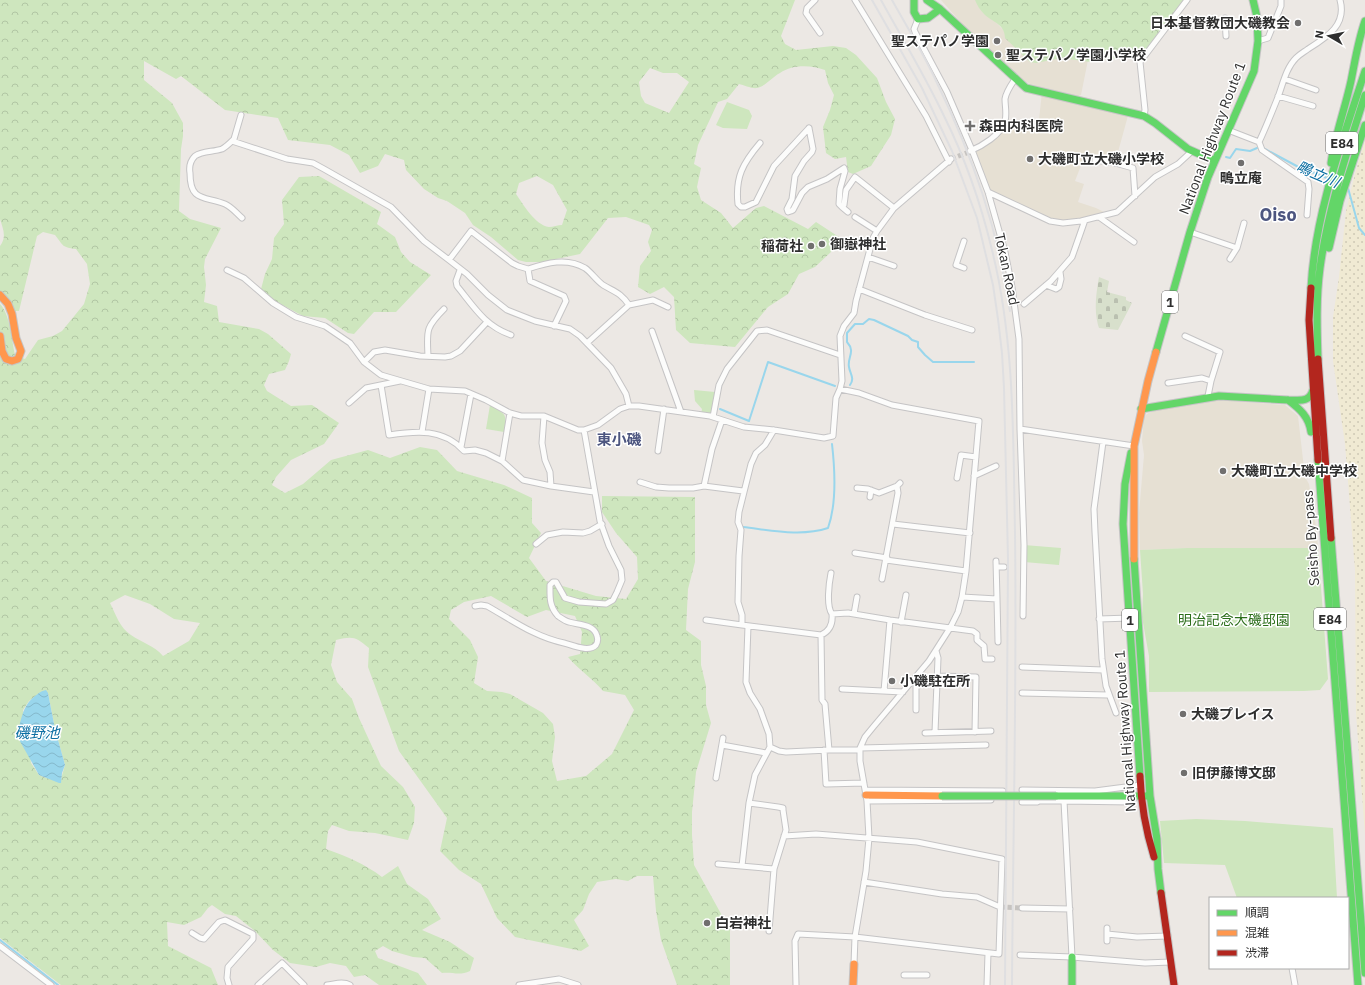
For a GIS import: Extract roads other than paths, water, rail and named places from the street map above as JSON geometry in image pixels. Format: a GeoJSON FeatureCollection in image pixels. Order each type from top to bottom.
{"type":"FeatureCollection","features":[{"type":"Feature","properties":{"kind":"main road"},"geometry":{"type":"LineString","coordinates":[[914,0],[914,12],[918,20],[924,21],[940,9]]}},
{"type":"Feature","properties":{"kind":"main road"},"geometry":{"type":"LineString","coordinates":[[927,0],[940,9],[1015,80],[1026,88],[1144,116],[1161,127],[1190,152],[1215,161]]}},
{"type":"Feature","properties":{"kind":"main road","name":"National Highway Route 1"},"geometry":{"type":"LineString","coordinates":[[1174,985],[1158,869],[1156,838],[1150,796],[1134,551],[1130,446],[1190,232],[1215,161],[1254,71],[1258,41],[1257,17],[1253,0]]}},
{"type":"Feature","properties":{"kind":"main road"},"geometry":{"type":"LineString","coordinates":[[1328,189],[1331,160],[1350,88],[1361,31],[1365,21]]}},
{"type":"Feature","properties":{"kind":"main road","name":"Seisho By-pass"},"geometry":{"type":"LineString","coordinates":[[1365,71],[1328,189],[1329,248],[1324,287],[1321,398],[1365,973]]}},
{"type":"Feature","properties":{"kind":"main road","name":"Seisho By-pass"},"geometry":{"type":"LineString","coordinates":[[1358,985],[1310,339],[1311,284],[1317,235],[1329,217],[1340,173],[1365,95]]}},
{"type":"Feature","properties":{"kind":"main road"},"geometry":{"type":"LineString","coordinates":[[1329,217],[1365,125]]}},
{"type":"Feature","properties":{"kind":"main road"},"geometry":{"type":"LineString","coordinates":[[0,296],[10,307],[13,317],[16,336],[21,351],[18,359],[12,361],[6,359],[2,350],[0,336]]}},
{"type":"Feature","properties":{"kind":"main road"},"geometry":{"type":"LineString","coordinates":[[1141,409],[1208,396],[1306,400],[1311,396],[1313,389]]}},
{"type":"Feature","properties":{"kind":"main road"},"geometry":{"type":"LineString","coordinates":[[1288,400],[1305,413],[1311,427],[1315,483],[1323,527]]}},
{"type":"Feature","properties":{"kind":"main road","name":"National Highway Route 1"},"geometry":{"type":"LineString","coordinates":[[1130,446],[1131,452],[1127,468],[1123,504],[1123,524],[1141,785],[1138,796],[1158,869]]}},
{"type":"Feature","properties":{"kind":"main road"},"geometry":{"type":"LineString","coordinates":[[866,795],[1150,796]]}},
{"type":"Feature","properties":{"kind":"main road"},"geometry":{"type":"LineString","coordinates":[[1072,957],[1072,985]]}},
{"type":"Feature","properties":{"kind":"main road"},"geometry":{"type":"LineString","coordinates":[[853,985],[854,964]]}},
{"type":"Feature","properties":{"kind":"street"},"geometry":{"type":"LineString","coordinates":[[815,0],[806,8],[806,13],[820,33]]}},
{"type":"Feature","properties":{"kind":"street"},"geometry":{"type":"LineString","coordinates":[[227,270],[244,278],[272,302],[296,317],[325,326],[350,342],[364,362],[381,375],[429,389],[444,391],[458,390],[486,400],[510,413],[521,416],[544,416],[562,422],[578,430],[584,430],[598,425],[620,409],[629,406],[645,406],[713,417],[744,427],[833,438],[836,398],[842,380],[840,336],[844,326],[854,313],[873,238],[876,231],[894,208],[950,161],[926,116],[855,0]]}},
{"type":"Feature","properties":{"kind":"street"},"geometry":{"type":"LineString","coordinates":[[1144,116],[1146,110],[1140,62],[1187,0]]}},
{"type":"Feature","properties":{"kind":"street"},"geometry":{"type":"LineString","coordinates":[[1258,41],[1268,38],[1281,6],[1281,0]]}},
{"type":"Feature","properties":{"kind":"street"},"geometry":{"type":"LineString","coordinates":[[1307,214],[1309,189],[1308,182],[1262,150],[1259,142],[1284,79],[1294,60],[1299,54],[1310,48],[1330,33],[1342,18],[1343,10],[1340,0]]}},
{"type":"Feature","properties":{"kind":"street"},"geometry":{"type":"LineString","coordinates":[[1224,18],[1226,36]]}},
{"type":"Feature","properties":{"kind":"street","name":"Tokan Road"},"geometry":{"type":"LineString","coordinates":[[918,20],[914,29],[915,32],[949,96],[988,192],[1005,252],[1016,313],[1019,338],[1020,429],[1024,538],[1023,616]]}},
{"type":"Feature","properties":{"kind":"street"},"geometry":{"type":"LineString","coordinates":[[1284,79],[1316,90]]}},
{"type":"Feature","properties":{"kind":"street"},"geometry":{"type":"LineString","coordinates":[[971,151],[991,138],[1002,127],[1006,112],[1006,95],[1015,80]]}},
{"type":"Feature","properties":{"kind":"street"},"geometry":{"type":"LineString","coordinates":[[1278,96],[1314,106]]}},
{"type":"Feature","properties":{"kind":"street"},"geometry":{"type":"LineString","coordinates":[[242,115],[232,141],[223,148],[198,154],[192,159],[189,166],[190,185],[199,197],[226,205],[233,209],[242,218]]}},
{"type":"Feature","properties":{"kind":"street"},"geometry":{"type":"LineString","coordinates":[[760,143],[749,155],[739,176],[736,189],[739,206],[745,207],[756,202],[774,166],[809,128],[813,149],[795,176],[792,199],[788,212],[793,210],[802,193],[808,187],[826,179],[844,168],[845,171],[840,189],[839,204],[848,212]]}},
{"type":"Feature","properties":{"kind":"street"},"geometry":{"type":"LineString","coordinates":[[1228,130],[1259,142]]}},
{"type":"Feature","properties":{"kind":"street"},"geometry":{"type":"LineString","coordinates":[[232,141],[287,159],[313,163],[391,207],[424,242],[460,270],[468,274],[488,296],[507,310],[535,322],[570,329],[587,343],[611,368],[626,394],[629,406]]}},
{"type":"Feature","properties":{"kind":"street"},"geometry":{"type":"LineString","coordinates":[[988,192],[1050,221],[1063,223],[1086,220],[1117,212],[1160,174],[1178,164],[1190,152]]}},
{"type":"Feature","properties":{"kind":"street"},"geometry":{"type":"LineString","coordinates":[[1095,160],[1133,168],[1136,196]]}},
{"type":"Feature","properties":{"kind":"street"},"geometry":{"type":"LineString","coordinates":[[842,207],[844,205],[846,190],[856,177],[894,208]]}},
{"type":"Feature","properties":{"kind":"street"},"geometry":{"type":"LineString","coordinates":[[1106,224],[1108,214]]}},
{"type":"Feature","properties":{"kind":"street"},"geometry":{"type":"LineString","coordinates":[[855,217],[876,231]]}},
{"type":"Feature","properties":{"kind":"street"},"geometry":{"type":"LineString","coordinates":[[1099,217],[1106,224],[1134,242]]}},
{"type":"Feature","properties":{"kind":"street"},"geometry":{"type":"LineString","coordinates":[[1024,304],[1060,272],[1072,257],[1086,220]]}},
{"type":"Feature","properties":{"kind":"street"},"geometry":{"type":"LineString","coordinates":[[1230,259],[1237,248],[1244,224]]}},
{"type":"Feature","properties":{"kind":"street"},"geometry":{"type":"LineString","coordinates":[[449,260],[471,231],[518,266],[528,269],[555,262],[570,262],[586,268],[601,284],[623,296],[629,305]]}},
{"type":"Feature","properties":{"kind":"street"},"geometry":{"type":"LineString","coordinates":[[1190,232],[1237,248]]}},
{"type":"Feature","properties":{"kind":"street"},"geometry":{"type":"LineString","coordinates":[[964,241],[956,265],[964,268]]}},
{"type":"Feature","properties":{"kind":"street"},"geometry":{"type":"LineString","coordinates":[[868,257],[894,266]]}},
{"type":"Feature","properties":{"kind":"street"},"geometry":{"type":"LineString","coordinates":[[528,269],[530,281],[563,295],[565,298],[566,301],[554,326]]}},
{"type":"Feature","properties":{"kind":"street"},"geometry":{"type":"LineString","coordinates":[[460,270],[456,281],[457,286],[487,322],[497,330],[511,335]]}},
{"type":"Feature","properties":{"kind":"street"},"geometry":{"type":"LineString","coordinates":[[1046,285],[1054,289],[1060,287],[1060,272]]}},
{"type":"Feature","properties":{"kind":"street"},"geometry":{"type":"LineString","coordinates":[[859,289],[925,316],[972,330]]}},
{"type":"Feature","properties":{"kind":"street"},"geometry":{"type":"LineString","coordinates":[[587,343],[629,305],[653,300],[668,307]]}},
{"type":"Feature","properties":{"kind":"street"},"geometry":{"type":"LineString","coordinates":[[428,356],[428,329],[432,322],[444,310]]}},
{"type":"Feature","properties":{"kind":"street"},"geometry":{"type":"LineString","coordinates":[[364,362],[374,352],[385,350],[420,356],[445,357],[460,351],[487,322]]}},
{"type":"Feature","properties":{"kind":"street"},"geometry":{"type":"LineString","coordinates":[[713,417],[719,385],[727,369],[757,331],[766,330],[840,356]]}},
{"type":"Feature","properties":{"kind":"street"},"geometry":{"type":"LineString","coordinates":[[652,331],[681,412]]}},
{"type":"Feature","properties":{"kind":"street"},"geometry":{"type":"LineString","coordinates":[[1185,336],[1220,352],[1208,396]]}},
{"type":"Feature","properties":{"kind":"street"},"geometry":{"type":"LineString","coordinates":[[1168,383],[1202,378],[1211,381]]}},
{"type":"Feature","properties":{"kind":"street"},"geometry":{"type":"LineString","coordinates":[[349,403],[366,388],[401,381]]}},
{"type":"Feature","properties":{"kind":"street"},"geometry":{"type":"LineString","coordinates":[[382,385],[388,435],[422,432],[442,435],[461,447],[464,451],[475,450],[486,453],[502,461],[527,482],[594,492]]}},
{"type":"Feature","properties":{"kind":"street"},"geometry":{"type":"LineString","coordinates":[[422,432],[429,389]]}},
{"type":"Feature","properties":{"kind":"street"},"geometry":{"type":"LineString","coordinates":[[840,389],[892,405],[981,421],[974,476],[966,571],[958,612],[936,652],[869,732],[860,749],[860,761],[866,795],[869,838],[864,882],[855,937],[854,964]]}},
{"type":"Feature","properties":{"kind":"street"},"geometry":{"type":"LineString","coordinates":[[461,447],[471,394]]}},
{"type":"Feature","properties":{"kind":"street"},"geometry":{"type":"LineString","coordinates":[[658,451],[664,409]]}},
{"type":"Feature","properties":{"kind":"street"},"geometry":{"type":"LineString","coordinates":[[502,461],[510,413]]}},
{"type":"Feature","properties":{"kind":"street"},"geometry":{"type":"LineString","coordinates":[[544,416],[542,443],[545,460],[550,472],[551,486]]}},
{"type":"Feature","properties":{"kind":"street"},"geometry":{"type":"LineString","coordinates":[[704,486],[712,449],[722,420]]}},
{"type":"Feature","properties":{"kind":"street"},"geometry":{"type":"LineString","coordinates":[[1020,429],[1130,446]]}},
{"type":"Feature","properties":{"kind":"street"},"geometry":{"type":"LineString","coordinates":[[475,606],[487,606],[532,633],[552,641],[588,649],[598,642],[597,634],[594,630],[587,626],[567,622],[559,616],[551,606],[550,585],[553,582],[556,582],[565,598],[579,602],[606,604],[612,600],[622,580],[620,570],[609,546],[602,524],[594,492],[584,430]]}},
{"type":"Feature","properties":{"kind":"street"},"geometry":{"type":"LineString","coordinates":[[742,624],[742,615],[738,602],[741,530],[738,522],[739,512],[743,491],[751,464],[756,453],[765,445],[774,430]]}},
{"type":"Feature","properties":{"kind":"street"},"geometry":{"type":"LineString","coordinates":[[1103,442],[1094,509],[1099,619],[1103,670],[1108,695],[1116,713]]}},
{"type":"Feature","properties":{"kind":"street"},"geometry":{"type":"LineString","coordinates":[[958,478],[961,455],[976,457]]}},
{"type":"Feature","properties":{"kind":"street"},"geometry":{"type":"LineString","coordinates":[[974,476],[996,466]]}},
{"type":"Feature","properties":{"kind":"street"},"geometry":{"type":"LineString","coordinates":[[640,482],[656,487],[693,488],[704,486],[743,491]]}},
{"type":"Feature","properties":{"kind":"street"},"geometry":{"type":"LineString","coordinates":[[857,488],[879,493],[899,485],[882,579]]}},
{"type":"Feature","properties":{"kind":"street"},"geometry":{"type":"LineString","coordinates":[[870,497],[871,490]]}},
{"type":"Feature","properties":{"kind":"street"},"geometry":{"type":"LineString","coordinates":[[536,544],[547,534],[562,532],[583,533],[602,524]]}},
{"type":"Feature","properties":{"kind":"street"},"geometry":{"type":"LineString","coordinates":[[893,524],[970,533]]}},
{"type":"Feature","properties":{"kind":"street"},"geometry":{"type":"LineString","coordinates":[[858,552],[886,559],[966,571]]}},
{"type":"Feature","properties":{"kind":"street"},"geometry":{"type":"LineString","coordinates":[[996,561],[998,642]]}},
{"type":"Feature","properties":{"kind":"street"},"geometry":{"type":"LineString","coordinates":[[997,568],[1004,568]]}},
{"type":"Feature","properties":{"kind":"street"},"geometry":{"type":"LineString","coordinates":[[706,620],[821,635],[828,632],[830,629],[832,618],[828,602],[831,574]]}},
{"type":"Feature","properties":{"kind":"street"},"geometry":{"type":"LineString","coordinates":[[902,622],[906,595]]}},
{"type":"Feature","properties":{"kind":"street"},"geometry":{"type":"LineString","coordinates":[[962,597],[997,599]]}},
{"type":"Feature","properties":{"kind":"street"},"geometry":{"type":"LineString","coordinates":[[854,614],[857,598]]}},
{"type":"Feature","properties":{"kind":"street"},"geometry":{"type":"LineString","coordinates":[[832,614],[848,613],[902,622],[973,631],[977,634],[978,640],[984,646],[983,659],[992,659]]}},
{"type":"Feature","properties":{"kind":"street"},"geometry":{"type":"LineString","coordinates":[[1099,619],[1130,618]]}},
{"type":"Feature","properties":{"kind":"street"},"geometry":{"type":"LineString","coordinates":[[884,691],[890,620]]}},
{"type":"Feature","properties":{"kind":"street"},"geometry":{"type":"LineString","coordinates":[[742,866],[749,802],[755,775],[770,747],[769,734],[760,709],[750,693],[746,682],[748,626]]}},
{"type":"Feature","properties":{"kind":"street"},"geometry":{"type":"LineString","coordinates":[[821,635],[822,700],[825,704],[827,750],[826,784],[864,783]]}},
{"type":"Feature","properties":{"kind":"street"},"geometry":{"type":"LineString","coordinates":[[935,732],[938,658],[936,652]]}},
{"type":"Feature","properties":{"kind":"street"},"geometry":{"type":"LineString","coordinates":[[1022,667],[1103,670]]}},
{"type":"Feature","properties":{"kind":"street"},"geometry":{"type":"LineString","coordinates":[[937,676],[976,676],[975,732]]}},
{"type":"Feature","properties":{"kind":"street"},"geometry":{"type":"LineString","coordinates":[[916,677],[916,710]]}},
{"type":"Feature","properties":{"kind":"street"},"geometry":{"type":"LineString","coordinates":[[842,689],[903,692]]}},
{"type":"Feature","properties":{"kind":"street"},"geometry":{"type":"LineString","coordinates":[[1022,693],[1108,695]]}},
{"type":"Feature","properties":{"kind":"street"},"geometry":{"type":"LineString","coordinates":[[924,732],[991,731]]}},
{"type":"Feature","properties":{"kind":"street"},"geometry":{"type":"LineString","coordinates":[[716,778],[723,738]]}},
{"type":"Feature","properties":{"kind":"street"},"geometry":{"type":"LineString","coordinates":[[722,745],[766,752]]}},
{"type":"Feature","properties":{"kind":"street"},"geometry":{"type":"LineString","coordinates":[[770,747],[786,752],[986,745]]}},
{"type":"Feature","properties":{"kind":"street"},"geometry":{"type":"LineString","coordinates":[[1022,790],[1095,791],[1141,785]]}},
{"type":"Feature","properties":{"kind":"street"},"geometry":{"type":"LineString","coordinates":[[980,800],[983,791]]}},
{"type":"Feature","properties":{"kind":"street"},"geometry":{"type":"LineString","coordinates":[[866,795],[1003,791]]}},
{"type":"Feature","properties":{"kind":"street"},"geometry":{"type":"LineString","coordinates":[[866,795],[991,800]]}},
{"type":"Feature","properties":{"kind":"street"},"geometry":{"type":"LineString","coordinates":[[1022,802],[1132,802],[1138,796]]}},
{"type":"Feature","properties":{"kind":"street"},"geometry":{"type":"LineString","coordinates":[[749,802],[782,808],[786,830],[774,869],[769,931]]}},
{"type":"Feature","properties":{"kind":"street"},"geometry":{"type":"LineString","coordinates":[[1064,802],[1072,957]]}},
{"type":"Feature","properties":{"kind":"street"},"geometry":{"type":"LineString","coordinates":[[784,836],[816,834],[917,842],[1002,859],[999,954],[855,937],[800,934],[797,935],[795,947],[796,985]]}},
{"type":"Feature","properties":{"kind":"street"},"geometry":{"type":"LineString","coordinates":[[718,864],[774,869]]}},
{"type":"Feature","properties":{"kind":"street"},"geometry":{"type":"LineString","coordinates":[[864,882],[942,894],[977,897],[1000,907]]}},
{"type":"Feature","properties":{"kind":"street"},"geometry":{"type":"LineString","coordinates":[[1022,908],[1070,908]]}},
{"type":"Feature","properties":{"kind":"street"},"geometry":{"type":"LineString","coordinates":[[1055,911],[1061,908]]}},
{"type":"Feature","properties":{"kind":"street"},"geometry":{"type":"LineString","coordinates":[[192,932],[204,939],[218,922],[225,920],[253,934],[253,939],[228,967],[227,978],[229,985]]}},
{"type":"Feature","properties":{"kind":"street"},"geometry":{"type":"LineString","coordinates":[[1107,941],[1107,931],[1137,937],[1168,936]]}},
{"type":"Feature","properties":{"kind":"street"},"geometry":{"type":"LineString","coordinates":[[0,946],[51,985]]}},
{"type":"Feature","properties":{"kind":"street"},"geometry":{"type":"LineString","coordinates":[[987,985],[988,953]]}},
{"type":"Feature","properties":{"kind":"street"},"geometry":{"type":"LineString","coordinates":[[1020,955],[1072,957],[1145,963],[1171,962]]}},
{"type":"Feature","properties":{"kind":"street"},"geometry":{"type":"LineString","coordinates":[[258,985],[282,963],[304,985]]}},
{"type":"Feature","properties":{"kind":"street"},"geometry":{"type":"LineString","coordinates":[[1292,969],[1295,985]]}},
{"type":"Feature","properties":{"kind":"street"},"geometry":{"type":"LineString","coordinates":[[904,975],[927,975]]}},
{"type":"Feature","properties":{"kind":"street"},"geometry":{"type":"LineString","coordinates":[[519,985],[559,980],[578,985]]}},
{"type":"Feature","properties":{"kind":"street"},"geometry":{"type":"LineString","coordinates":[[327,985],[347,983],[350,985]]}},
{"type":"Feature","properties":{"kind":"water","name":"磯野池"},"geometry":{"type":"Polygon","coordinates":[[[46,690],[48,693],[55,729],[65,765],[61,783],[39,775],[17,736],[27,704],[35,696],[46,690]]]}},
{"type":"Feature","properties":{"kind":"waterway"},"geometry":{"type":"LineString","coordinates":[[1226,157],[1230,158],[1236,149],[1250,151],[1257,148]]}},
{"type":"Feature","properties":{"kind":"waterway","name":"鴫立川"},"geometry":{"type":"LineString","coordinates":[[1263,148],[1306,171],[1329,179]]}},
{"type":"Feature","properties":{"kind":"waterway","name":"鴫立川"},"geometry":{"type":"LineString","coordinates":[[1348,188],[1359,228],[1365,235]]}},
{"type":"Feature","properties":{"kind":"waterway"},"geometry":{"type":"LineString","coordinates":[[850,385],[852,378],[849,363],[851,349],[847,342],[847,333],[855,324],[863,324],[869,319],[874,320],[918,342],[918,347],[933,362],[974,362]]}},
{"type":"Feature","properties":{"kind":"waterway"},"geometry":{"type":"LineString","coordinates":[[720,409],[749,421],[768,362],[835,386]]}},
{"type":"Feature","properties":{"kind":"waterway"},"geometry":{"type":"LineString","coordinates":[[743,527],[796,532],[818,531],[828,528],[834,497],[834,465],[832,444]]}},
{"type":"Feature","properties":{"kind":"waterway"},"geometry":{"type":"LineString","coordinates":[[0,940],[58,985]]}},
{"type":"Feature","properties":{"kind":"tunnel"},"geometry":{"type":"LineString","coordinates":[[951,159],[969,152]]}},
{"type":"Feature","properties":{"kind":"tunnel"},"geometry":{"type":"LineString","coordinates":[[1000,907],[1022,908]]}},
{"type":"Feature","properties":{"kind":"railway"},"geometry":{"type":"LineString","coordinates":[[872,0],[922,88],[952,151],[977,218],[993,285],[998,319],[1004,388],[1008,559],[1005,985]]}},
{"type":"Feature","properties":{"kind":"railway"},"geometry":{"type":"LineString","coordinates":[[881,0],[937,101],[966,165],[978,198],[988,233],[1000,285],[1005,320],[1009,355],[1013,426],[1015,533],[1012,985]]}},
{"type":"Feature","properties":{"kind":"railway"},"geometry":{"type":"LineString","coordinates":[[892,0],[932,72],[973,166],[999,251],[1010,311]]}},
{"type":"Feature","properties":{"kind":"place","name":"日本基督教団大磯教会"},"geometry":{"type":"Point","coordinates":[1298,23]}},
{"type":"Feature","properties":{"kind":"place","name":"聖ステパノ学園"},"geometry":{"type":"Point","coordinates":[997,41]}},
{"type":"Feature","properties":{"kind":"place","name":"聖ステパノ学園小学校"},"geometry":{"type":"Point","coordinates":[998,55]}},
{"type":"Feature","properties":{"kind":"place","name":"森田内科医院"},"geometry":{"type":"Point","coordinates":[970,126]}},
{"type":"Feature","properties":{"kind":"place","name":"大磯町立大磯小学校"},"geometry":{"type":"Point","coordinates":[1030,159]}},
{"type":"Feature","properties":{"kind":"place","name":"鴫立庵"},"geometry":{"type":"Point","coordinates":[1241,163]}},
{"type":"Feature","properties":{"kind":"place","name":"御嶽神社"},"geometry":{"type":"Point","coordinates":[822,244]}},
{"type":"Feature","properties":{"kind":"place","name":"稲荷社"},"geometry":{"type":"Point","coordinates":[811,246]}},
{"type":"Feature","properties":{"kind":"place","name":"大磯町立大磯中学校"},"geometry":{"type":"Point","coordinates":[1223,471]}},
{"type":"Feature","properties":{"kind":"place","name":"小磯駐在所"},"geometry":{"type":"Point","coordinates":[892,681]}},
{"type":"Feature","properties":{"kind":"place","name":"大磯プレイス"},"geometry":{"type":"Point","coordinates":[1183,714]}},
{"type":"Feature","properties":{"kind":"place","name":"旧伊藤博文邸"},"geometry":{"type":"Point","coordinates":[1184,773]}},
{"type":"Feature","properties":{"kind":"place","name":"白岩神社"},"geometry":{"type":"Point","coordinates":[707,923]}},
{"type":"Feature","properties":{"kind":"district","name":"Oiso"},"geometry":{"type":"Point","coordinates":[1278,214]}},
{"type":"Feature","properties":{"kind":"district","name":"東小磯"},"geometry":{"type":"Point","coordinates":[619,439]}},
{"type":"Feature","properties":{"kind":"park label","name":"明治記念大磯邸園"},"geometry":{"type":"Point","coordinates":[1234,620]}}]}
